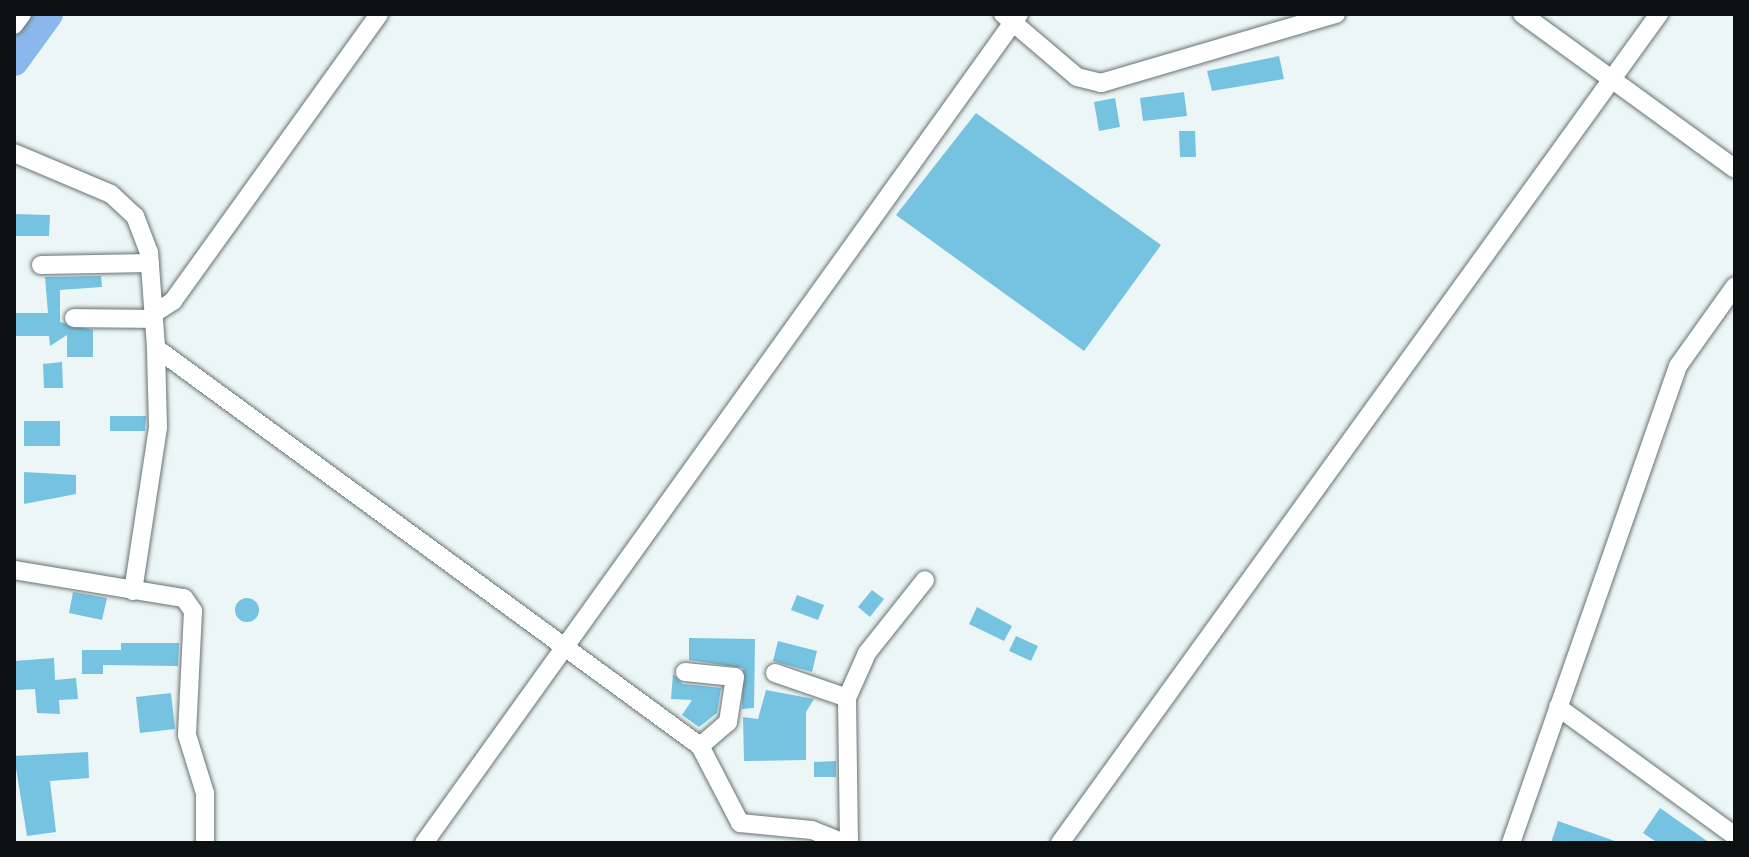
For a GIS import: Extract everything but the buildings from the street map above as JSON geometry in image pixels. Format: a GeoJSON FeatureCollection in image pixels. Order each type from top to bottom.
{"type":"FeatureCollection","features":[{"type":"Feature","properties":{"kind":"street"},"geometry":{"type":"LineString","coordinates":[[14,25],[22,14]]}},
{"type":"Feature","properties":{"kind":"street"},"geometry":{"type":"LineString","coordinates":[[74,318],[153,317],[173,301],[379,14]]}},
{"type":"Feature","properties":{"kind":"street"},"geometry":{"type":"LineString","coordinates":[[424,843],[1012,17],[1077,77],[1101,83],[1336,14]]}},
{"type":"Feature","properties":{"kind":"street"},"geometry":{"type":"LineString","coordinates":[[1522,14],[1735,169]]}},
{"type":"Feature","properties":{"kind":"street"},"geometry":{"type":"LineString","coordinates":[[1060,843],[1659,14]]}},
{"type":"Feature","properties":{"kind":"street"},"geometry":{"type":"LineString","coordinates":[[14,153],[126,203],[143,229],[150,263],[156,348],[157,444],[133,591]]}},
{"type":"Feature","properties":{"kind":"street"},"geometry":{"type":"LineString","coordinates":[[41,265],[150,263]]}},
{"type":"Feature","properties":{"kind":"street"},"geometry":{"type":"LineString","coordinates":[[1511,843],[1678,366],[1735,286]]}},
{"type":"Feature","properties":{"kind":"street"},"geometry":{"type":"LineString","coordinates":[[156,348],[566,643],[700,746],[740,823],[812,830],[847,843],[847,698],[867,653],[925,580]]}},
{"type":"Feature","properties":{"kind":"street"},"geometry":{"type":"LineString","coordinates":[[14,570],[184,598],[193,611],[187,735],[205,793],[205,843]]}},
{"type":"Feature","properties":{"kind":"street"},"geometry":{"type":"LineString","coordinates":[[685,672],[735,677],[728,722],[700,746]]}},
{"type":"Feature","properties":{"kind":"street"},"geometry":{"type":"LineString","coordinates":[[775,673],[847,698]]}},
{"type":"Feature","properties":{"kind":"street"},"geometry":{"type":"LineString","coordinates":[[1558,707],[1731,826]]}},
{"type":"Feature","properties":{"kind":"waterway"},"geometry":{"type":"LineString","coordinates":[[14,61],[48,14]]}}]}
